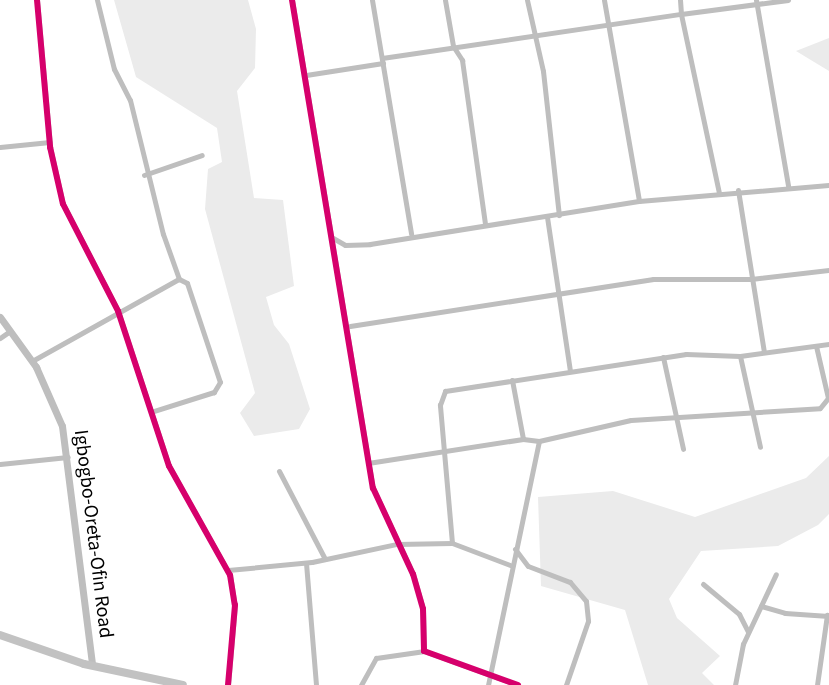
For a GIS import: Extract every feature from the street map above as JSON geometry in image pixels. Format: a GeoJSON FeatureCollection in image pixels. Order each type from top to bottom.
{"type":"FeatureCollection","features":[{"type":"Feature","properties":{"kind":"main road"},"geometry":{"type":"LineString","coordinates":[[0,635],[92,665],[151,681],[183,685]]}},
{"type":"Feature","properties":{"kind":"street"},"geometry":{"type":"LineString","coordinates":[[37,0],[50,142],[63,204],[118,311],[169,466],[228,570],[234,605],[228,685]]}},
{"type":"Feature","properties":{"kind":"street"},"geometry":{"type":"LineString","coordinates":[[97,0],[114,69],[130,100],[144,175],[179,279],[188,283],[220,386],[151,412]]}},
{"type":"Feature","properties":{"kind":"street"},"geometry":{"type":"LineString","coordinates":[[292,0],[350,326],[368,463],[423,609],[424,651]]}},
{"type":"Feature","properties":{"kind":"street"},"geometry":{"type":"LineString","coordinates":[[372,0],[411,234]]}},
{"type":"Feature","properties":{"kind":"street"},"geometry":{"type":"LineString","coordinates":[[446,0],[453,46],[462,60],[485,223]]}},
{"type":"Feature","properties":{"kind":"street"},"geometry":{"type":"LineString","coordinates":[[527,0],[533,35],[543,71],[559,215]]}},
{"type":"Feature","properties":{"kind":"street"},"geometry":{"type":"LineString","coordinates":[[604,0],[639,201]]}},
{"type":"Feature","properties":{"kind":"street"},"geometry":{"type":"LineString","coordinates":[[680,0],[719,193]]}},
{"type":"Feature","properties":{"kind":"street"},"geometry":{"type":"LineString","coordinates":[[306,75],[453,46],[788,0]]}},
{"type":"Feature","properties":{"kind":"street"},"geometry":{"type":"LineString","coordinates":[[757,3],[788,158],[788,186]]}},
{"type":"Feature","properties":{"kind":"street"},"geometry":{"type":"LineString","coordinates":[[0,147],[50,142]]}},
{"type":"Feature","properties":{"kind":"street"},"geometry":{"type":"LineString","coordinates":[[144,175],[202,155]]}},
{"type":"Feature","properties":{"kind":"street"},"geometry":{"type":"LineString","coordinates":[[333,238],[354,245],[411,234],[547,217],[639,201],[738,190],[829,185]]}},
{"type":"Feature","properties":{"kind":"street"},"geometry":{"type":"LineString","coordinates":[[738,190],[764,352]]}},
{"type":"Feature","properties":{"kind":"street"},"geometry":{"type":"LineString","coordinates":[[547,217],[570,370]]}},
{"type":"Feature","properties":{"kind":"street"},"geometry":{"type":"LineString","coordinates":[[350,326],[653,279],[751,279],[829,270]]}},
{"type":"Feature","properties":{"kind":"street"},"geometry":{"type":"LineString","coordinates":[[32,361],[179,279]]}},
{"type":"Feature","properties":{"kind":"street","name":"Igbogbo-Oreta-Ofin Road"},"geometry":{"type":"LineString","coordinates":[[0,317],[32,361],[56,404],[68,457],[92,665]]}},
{"type":"Feature","properties":{"kind":"street"},"geometry":{"type":"LineString","coordinates":[[0,338],[10,331]]}},
{"type":"Feature","properties":{"kind":"street"},"geometry":{"type":"LineString","coordinates":[[452,543],[442,394],[570,370],[663,357],[740,356],[829,344]]}},
{"type":"Feature","properties":{"kind":"street"},"geometry":{"type":"LineString","coordinates":[[368,463],[523,439],[538,441],[573,429],[673,417],[751,413],[826,405],[816,346]]}},
{"type":"Feature","properties":{"kind":"street"},"geometry":{"type":"LineString","coordinates":[[740,356],[760,447]]}},
{"type":"Feature","properties":{"kind":"street"},"geometry":{"type":"LineString","coordinates":[[663,357],[673,417],[683,449]]}},
{"type":"Feature","properties":{"kind":"street"},"geometry":{"type":"LineString","coordinates":[[512,380],[523,439]]}},
{"type":"Feature","properties":{"kind":"street"},"geometry":{"type":"LineString","coordinates":[[488,685],[510,565],[538,441]]}},
{"type":"Feature","properties":{"kind":"street"},"geometry":{"type":"LineString","coordinates":[[0,464],[68,457]]}},
{"type":"Feature","properties":{"kind":"street"},"geometry":{"type":"LineString","coordinates":[[279,471],[325,559]]}},
{"type":"Feature","properties":{"kind":"street"},"geometry":{"type":"LineString","coordinates":[[228,570],[306,563],[397,544],[452,543],[510,565]]}},
{"type":"Feature","properties":{"kind":"street"},"geometry":{"type":"LineString","coordinates":[[515,549],[528,566],[570,582],[586,601],[588,621],[566,685]]}},
{"type":"Feature","properties":{"kind":"street"},"geometry":{"type":"LineString","coordinates":[[306,563],[316,685]]}},
{"type":"Feature","properties":{"kind":"street"},"geometry":{"type":"LineString","coordinates":[[735,685],[748,632],[776,574]]}},
{"type":"Feature","properties":{"kind":"street"},"geometry":{"type":"LineString","coordinates":[[703,584],[743,618],[748,632]]}},
{"type":"Feature","properties":{"kind":"street"},"geometry":{"type":"LineString","coordinates":[[761,606],[828,615],[817,685]]}},
{"type":"Feature","properties":{"kind":"street"},"geometry":{"type":"LineString","coordinates":[[361,685],[376,658],[424,651],[492,671],[518,685]]}},
{"type":"Feature","properties":{"kind":"shaded area"},"geometry":{"type":"Polygon","coordinates":[[[114,0],[248,0],[256,29],[255,68],[237,91],[254,198],[283,200],[294,286],[266,297],[274,325],[289,344],[310,409],[299,429],[254,436],[240,413],[255,393],[205,209],[208,169],[222,162],[217,128],[136,77],[114,0]]]}},
{"type":"Feature","properties":{"kind":"shaded area"},"geometry":{"type":"Polygon","coordinates":[[[829,38],[829,71],[796,51],[829,38]]]}},
{"type":"Feature","properties":{"kind":"shaded area"},"geometry":{"type":"Polygon","coordinates":[[[829,456],[829,514],[818,525],[778,546],[701,551],[669,599],[677,618],[720,656],[702,673],[714,685],[648,685],[625,610],[541,586],[538,497],[613,491],[695,517],[806,478],[829,456]]]}},
{"type":"Feature","properties":{"kind":"cycle path"},"geometry":{"type":"LineString","coordinates":[[37,0],[50,147],[63,204],[118,311],[169,466],[230,575],[235,605],[228,685]]}},
{"type":"Feature","properties":{"kind":"cycle path"},"geometry":{"type":"LineString","coordinates":[[292,0],[373,488],[413,574],[423,609],[424,651],[518,685]]}}]}
